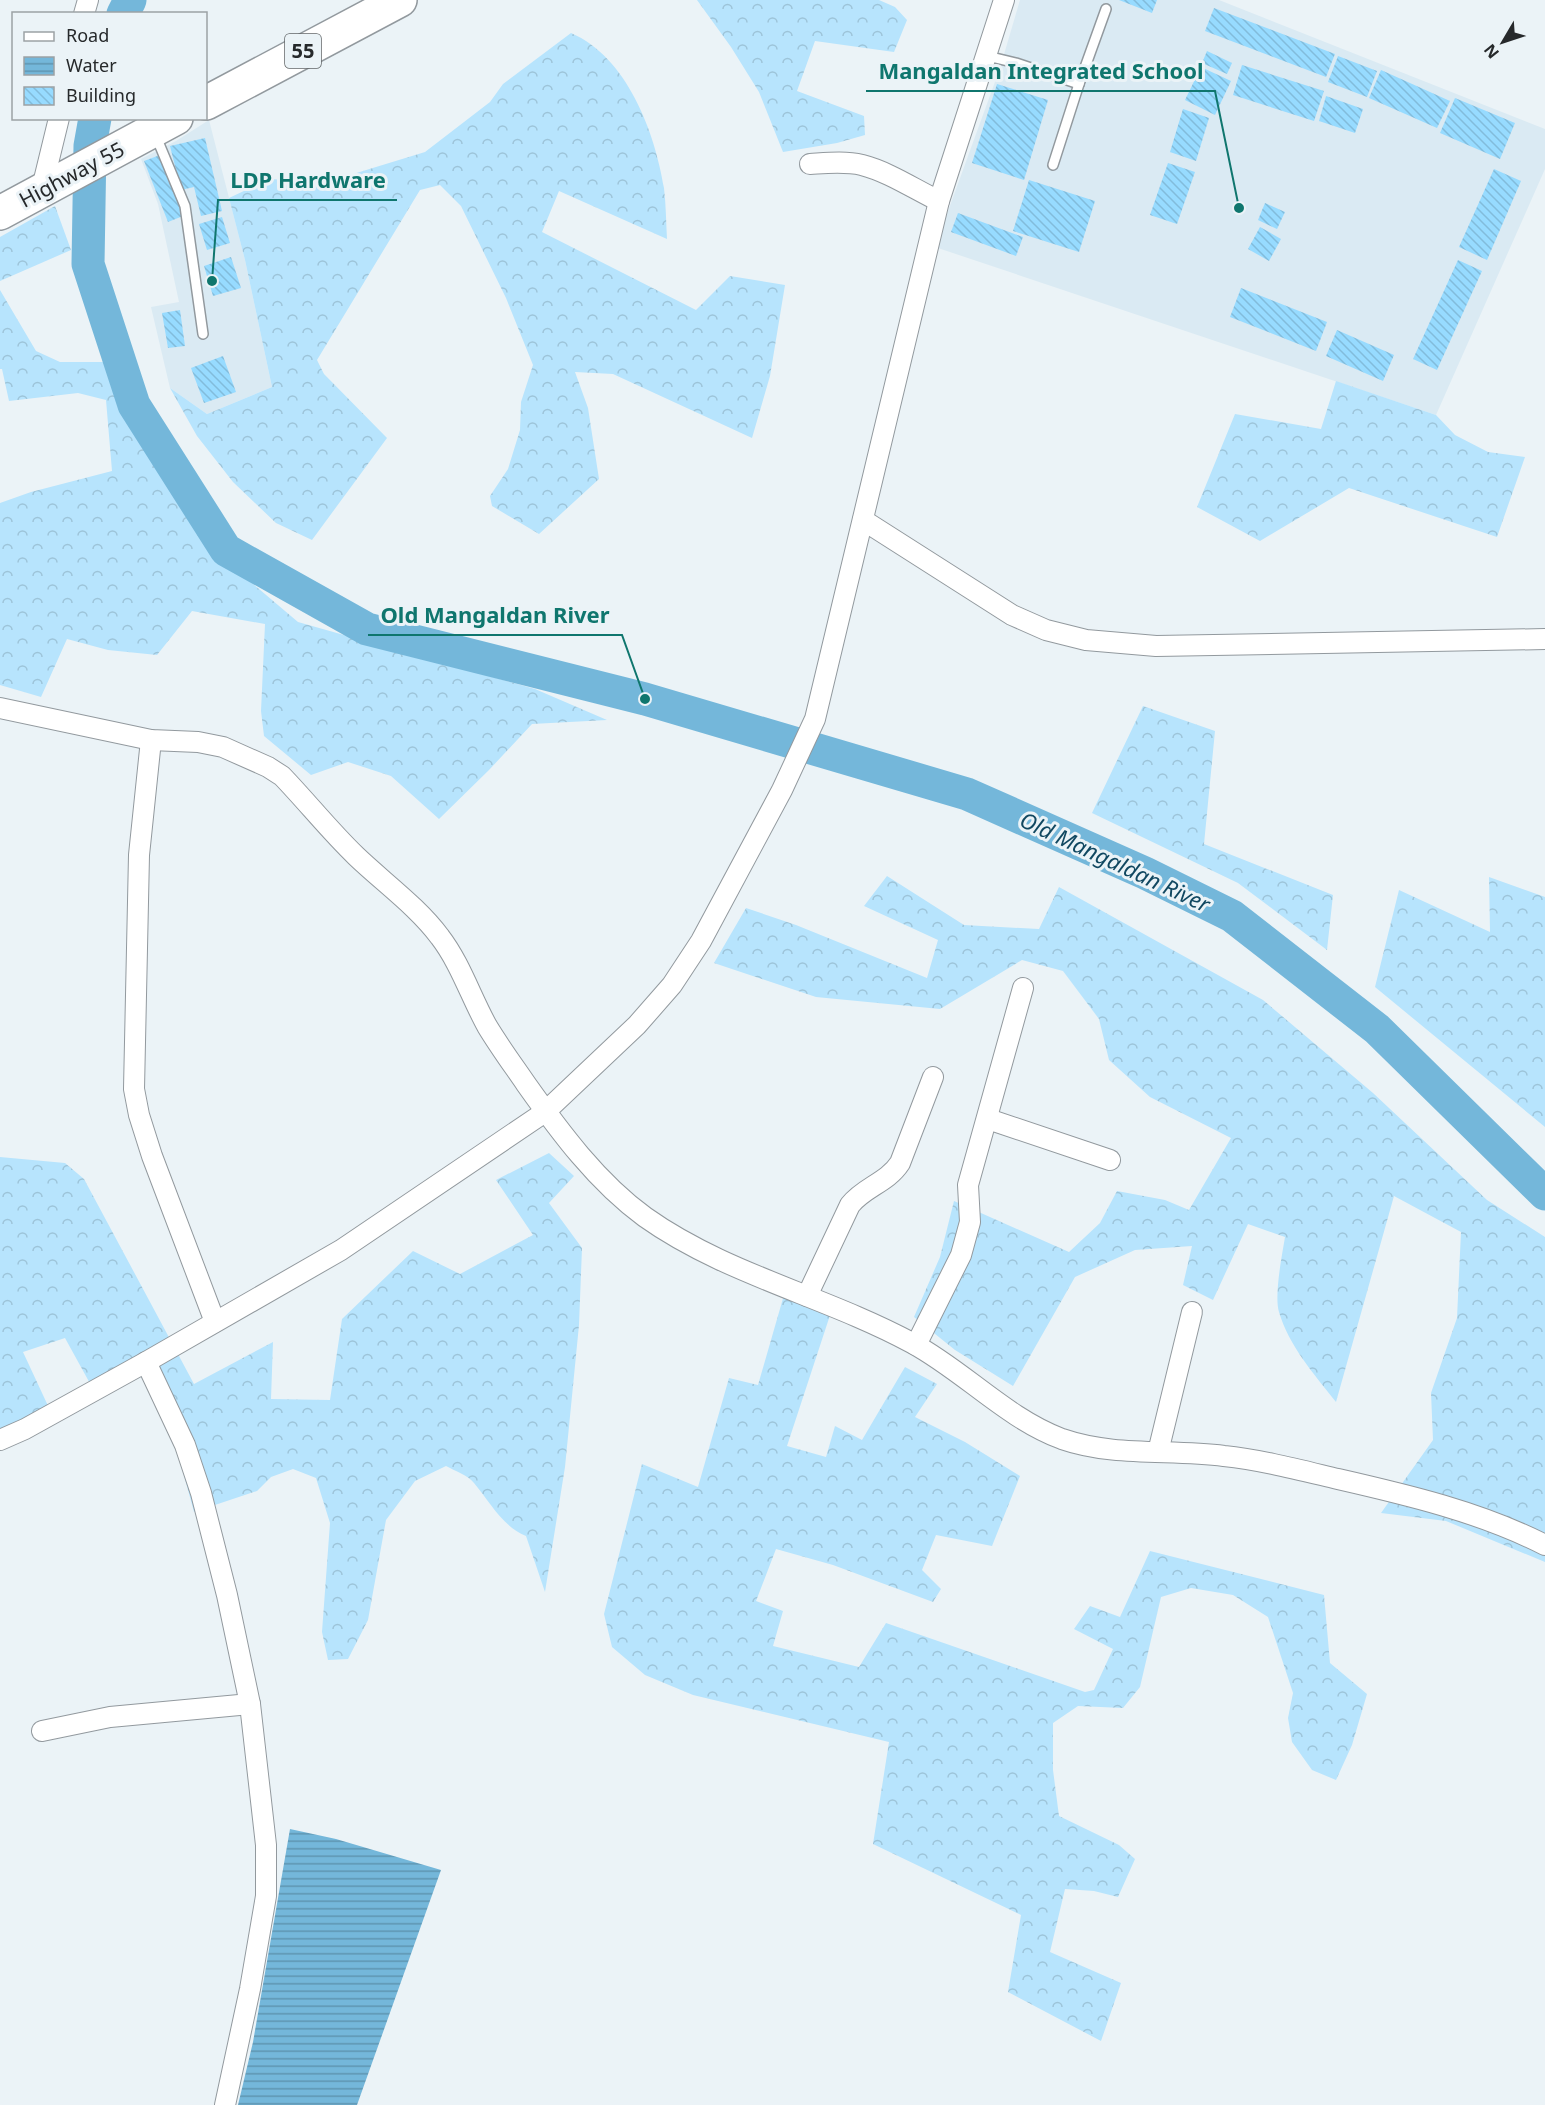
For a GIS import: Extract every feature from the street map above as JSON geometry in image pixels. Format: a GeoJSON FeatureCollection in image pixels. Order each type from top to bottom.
{"type":"FeatureCollection","features":[{"type":"Feature","properties":{"kind":"highway","name":"55"},"geometry":{"type":"LineString","coordinates":[[207,102],[400,0]]}},
{"type":"Feature","properties":{"kind":"highway","name":"Highway 55"},"geometry":{"type":"LineString","coordinates":[[0,213],[165,124]]}},
{"type":"Feature","properties":{"kind":"street"},"geometry":{"type":"LineString","coordinates":[[0,1440],[146,1362],[341,1250],[546,1112],[637,1025],[672,985],[701,941],[782,790],[815,719],[939,201],[1004,0]]}},
{"type":"Feature","properties":{"kind":"street"},"geometry":{"type":"LineString","coordinates":[[49,186],[59,120]]}},
{"type":"Feature","properties":{"kind":"street"},"geometry":{"type":"LineString","coordinates":[[810,164],[838,162],[861,165],[888,175],[939,201]]}},
{"type":"Feature","properties":{"kind":"street"},"geometry":{"type":"LineString","coordinates":[[863,520],[1012,615],[1046,630],[1086,640],[1156,646],[1545,639]]}},
{"type":"Feature","properties":{"kind":"street"},"geometry":{"type":"LineString","coordinates":[[0,708],[151,740],[198,742],[223,747],[268,767],[282,776],[352,852],[430,924],[442,939],[487,1026],[546,1112],[588,1165],[612,1190],[644,1216],[678,1238],[722,1260],[861,1317],[916,1344],[1020,1417],[1057,1437],[1088,1447],[1224,1456],[1408,1495],[1489,1521],[1545,1545]]}},
{"type":"Feature","properties":{"kind":"street"},"geometry":{"type":"LineString","coordinates":[[151,740],[140,855],[134,1089],[152,1156],[215,1322]]}},
{"type":"Feature","properties":{"kind":"street"},"geometry":{"type":"LineString","coordinates":[[916,1344],[966,1241],[970,1222],[968,1185],[1023,988]]}},
{"type":"Feature","properties":{"kind":"street"},"geometry":{"type":"LineString","coordinates":[[807,1296],[850,1205],[857,1196],[894,1172],[900,1163],[933,1077]]}},
{"type":"Feature","properties":{"kind":"street"},"geometry":{"type":"LineString","coordinates":[[988,1119],[1110,1160]]}},
{"type":"Feature","properties":{"kind":"street"},"geometry":{"type":"LineString","coordinates":[[1158,1452],[1192,1312]]}},
{"type":"Feature","properties":{"kind":"street"},"geometry":{"type":"LineString","coordinates":[[146,1362],[185,1445],[201,1493],[227,1595],[250,1704],[266,1845],[266,1896],[250,1989],[225,2105]]}},
{"type":"Feature","properties":{"kind":"street"},"geometry":{"type":"LineString","coordinates":[[42,1731],[110,1717],[250,1704]]}},
{"type":"Feature","properties":{"kind":"lane"},"geometry":{"type":"LineString","coordinates":[[1053,165],[1106,9]]}},
{"type":"Feature","properties":{"kind":"lane"},"geometry":{"type":"LineString","coordinates":[[987,56],[1079,84]]}},
{"type":"Feature","properties":{"kind":"lane"},"geometry":{"type":"LineString","coordinates":[[165,124],[184,206],[203,334]]}},
{"type":"Feature","properties":{"kind":"shaded area"},"geometry":{"type":"Polygon","coordinates":[[[1020,0],[1219,0],[1545,129],[1545,169],[1436,415],[935,247],[1000,68],[1020,0]]]}},
{"type":"Feature","properties":{"kind":"shaded area"},"geometry":{"type":"Polygon","coordinates":[[[209,120],[245,260],[272,387],[207,414],[170,388],[151,307],[179,302],[158,204],[141,159],[209,120]]]}},
{"type":"Feature","properties":{"kind":"green space"},"geometry":{"type":"Polygon","coordinates":[[[697,0],[879,0],[895,7],[907,20],[894,52],[815,41],[797,91],[864,116],[865,135],[837,143],[783,152],[759,92],[731,47],[697,0]]]}},
{"type":"Feature","properties":{"kind":"green space"},"geometry":{"type":"Polygon","coordinates":[[[571,33],[591,44],[608,59],[635,98],[654,144],[660,166],[665,194],[667,239],[559,191],[542,232],[696,310],[730,276],[785,285],[770,376],[752,438],[613,374],[575,372],[588,408],[599,479],[539,534],[492,506],[490,496],[508,469],[520,430],[521,402],[533,365],[506,298],[461,206],[440,185],[420,190],[317,360],[324,374],[387,438],[312,540],[276,523],[233,482],[197,436],[170,388],[207,414],[272,387],[245,260],[229,198],[269,179],[327,182],[425,152],[490,102],[503,84],[571,33]]]}},
{"type":"Feature","properties":{"kind":"green space"},"geometry":{"type":"Polygon","coordinates":[[[55,206],[71,250],[0,281],[0,237],[55,206]]]}},
{"type":"Feature","properties":{"kind":"green space"},"geometry":{"type":"Polygon","coordinates":[[[0,290],[36,351],[60,362],[104,362],[142,442],[214,551],[298,622],[535,689],[607,720],[532,724],[439,819],[391,776],[348,762],[311,775],[264,736],[261,711],[265,624],[192,611],[157,655],[108,650],[67,639],[41,697],[0,685],[0,503],[31,492],[112,471],[106,400],[78,393],[9,401],[2,369],[0,369],[0,290]]]}},
{"type":"Feature","properties":{"kind":"green space"},"geometry":{"type":"Polygon","coordinates":[[[1336,381],[1436,415],[1455,435],[1488,452],[1525,457],[1497,537],[1349,488],[1260,541],[1197,507],[1235,414],[1321,429],[1336,381]]]}},
{"type":"Feature","properties":{"kind":"green space"},"geometry":{"type":"Polygon","coordinates":[[[1143,706],[1215,731],[1204,844],[1333,895],[1327,950],[1238,883],[1092,813],[1143,706]]]}},
{"type":"Feature","properties":{"kind":"green space"},"geometry":{"type":"Polygon","coordinates":[[[887,876],[964,925],[1039,929],[1059,887],[1263,1000],[1373,1093],[1487,1200],[1545,1237],[1545,1562],[1446,1521],[1381,1513],[1433,1440],[1431,1393],[1457,1318],[1461,1232],[1394,1196],[1336,1402],[1296,1348],[1279,1312],[1278,1286],[1285,1237],[1248,1224],[1213,1300],[1183,1285],[1192,1246],[1135,1250],[1075,1277],[1013,1386],[955,1350],[914,1317],[940,1257],[954,1201],[1069,1252],[1100,1223],[1117,1191],[1165,1200],[1189,1210],[1231,1138],[1150,1097],[1109,1060],[1099,1019],[1063,971],[1022,960],[940,1009],[816,997],[714,963],[746,908],[796,925],[927,978],[938,940],[864,906],[887,876]]]}},
{"type":"Feature","properties":{"kind":"green space"},"geometry":{"type":"Polygon","coordinates":[[[1489,877],[1545,897],[1545,1127],[1375,987],[1399,890],[1490,932],[1489,877]]]}},
{"type":"Feature","properties":{"kind":"green space"},"geometry":{"type":"Polygon","coordinates":[[[549,1153],[574,1176],[549,1203],[582,1248],[579,1325],[565,1467],[545,1592],[526,1536],[503,1520],[471,1480],[446,1466],[415,1481],[386,1520],[368,1620],[348,1659],[328,1660],[322,1632],[330,1523],[316,1478],[293,1469],[271,1477],[257,1491],[194,1512],[179,1457],[144,1372],[98,1398],[65,1338],[23,1352],[56,1423],[0,1446],[0,1157],[65,1163],[84,1179],[194,1384],[273,1342],[271,1399],[330,1400],[342,1319],[413,1251],[460,1274],[533,1235],[496,1180],[549,1153]]]}},
{"type":"Feature","properties":{"kind":"green space"},"geometry":{"type":"Polygon","coordinates":[[[788,1281],[836,1297],[787,1446],[826,1457],[835,1426],[862,1440],[905,1367],[937,1384],[915,1417],[965,1442],[1020,1476],[992,1546],[936,1535],[922,1570],[941,1589],[933,1602],[833,1565],[776,1549],[756,1601],[783,1611],[773,1646],[859,1667],[886,1623],[1085,1692],[1094,1690],[1113,1649],[1074,1629],[1090,1606],[1120,1617],[1150,1551],[1324,1595],[1330,1663],[1367,1694],[1352,1745],[1336,1780],[1312,1770],[1292,1742],[1288,1718],[1293,1693],[1268,1617],[1233,1595],[1191,1588],[1161,1597],[1140,1687],[1123,1708],[1078,1706],[1053,1723],[1053,1770],[1059,1816],[1119,1845],[1135,1859],[1118,1897],[1094,1891],[1065,1889],[1050,1952],[1121,1983],[1101,2041],[1008,1992],[1021,1915],[873,1844],[889,1742],[693,1695],[645,1675],[612,1647],[604,1614],[642,1464],[698,1487],[729,1378],[758,1385],[788,1281]]]}},
{"type":"Feature","properties":{"kind":"water"},"geometry":{"type":"Polygon","coordinates":[[[290,1829],[336,1839],[441,1870],[357,2105],[238,2105],[253,2042],[290,1829]]]}},
{"type":"Feature","properties":{"kind":"building"},"geometry":{"type":"Polygon","coordinates":[[[1119,0],[1157,0],[1152,13],[1119,0]]]}},
{"type":"Feature","properties":{"kind":"building"},"geometry":{"type":"Polygon","coordinates":[[[1214,8],[1335,54],[1326,77],[1205,31],[1214,8]]]}},
{"type":"Feature","properties":{"kind":"building"},"geometry":{"type":"Polygon","coordinates":[[[1207,51],[1232,63],[1227,74],[1202,63],[1207,51]]]}},
{"type":"Feature","properties":{"kind":"building"},"geometry":{"type":"Polygon","coordinates":[[[1338,56],[1377,71],[1367,97],[1328,82],[1338,56]]]}},
{"type":"Feature","properties":{"kind":"building"},"geometry":{"type":"Polygon","coordinates":[[[1242,65],[1324,91],[1314,121],[1233,95],[1242,65]]]}},
{"type":"Feature","properties":{"kind":"building"},"geometry":{"type":"Polygon","coordinates":[[[1201,67],[1231,81],[1215,115],[1185,100],[1201,67]]]}},
{"type":"Feature","properties":{"kind":"building"},"geometry":{"type":"Polygon","coordinates":[[[1381,70],[1450,101],[1437,128],[1369,98],[1381,70]]]}},
{"type":"Feature","properties":{"kind":"building"},"geometry":{"type":"Polygon","coordinates":[[[997,84],[1048,100],[1024,180],[972,163],[997,84]]]}},
{"type":"Feature","properties":{"kind":"building"},"geometry":{"type":"Polygon","coordinates":[[[1326,96],[1363,109],[1355,133],[1319,121],[1326,96]]]}},
{"type":"Feature","properties":{"kind":"building"},"geometry":{"type":"Polygon","coordinates":[[[1455,98],[1515,123],[1500,159],[1440,133],[1455,98]]]}},
{"type":"Feature","properties":{"kind":"building"},"geometry":{"type":"Polygon","coordinates":[[[1183,109],[1209,118],[1196,161],[1170,152],[1183,109]]]}},
{"type":"Feature","properties":{"kind":"building"},"geometry":{"type":"Polygon","coordinates":[[[205,138],[222,211],[201,216],[194,187],[181,190],[170,146],[205,138]]]}},
{"type":"Feature","properties":{"kind":"building"},"geometry":{"type":"Polygon","coordinates":[[[160,155],[183,216],[168,222],[144,161],[160,155]]]}},
{"type":"Feature","properties":{"kind":"building"},"geometry":{"type":"Polygon","coordinates":[[[1168,163],[1195,172],[1177,224],[1150,215],[1168,163]]]}},
{"type":"Feature","properties":{"kind":"building"},"geometry":{"type":"Polygon","coordinates":[[[1494,169],[1521,181],[1487,260],[1459,247],[1494,169]]]}},
{"type":"Feature","properties":{"kind":"building"},"geometry":{"type":"Polygon","coordinates":[[[1029,180],[1095,201],[1079,252],[1013,231],[1029,180]]]}},
{"type":"Feature","properties":{"kind":"building"},"geometry":{"type":"Polygon","coordinates":[[[1265,203],[1285,212],[1277,229],[1258,220],[1265,203]]]}},
{"type":"Feature","properties":{"kind":"building"},"geometry":{"type":"Polygon","coordinates":[[[958,213],[1023,237],[1016,256],[951,232],[958,213]]]}},
{"type":"Feature","properties":{"kind":"building"},"geometry":{"type":"Polygon","coordinates":[[[222,217],[230,243],[207,250],[199,224],[222,217]]]}},
{"type":"Feature","properties":{"kind":"building"},"geometry":{"type":"Polygon","coordinates":[[[1260,227],[1281,239],[1269,261],[1248,249],[1260,227]]]}},
{"type":"Feature","properties":{"kind":"building"},"geometry":{"type":"Polygon","coordinates":[[[231,257],[241,288],[213,296],[204,266],[231,257]]]}},
{"type":"Feature","properties":{"kind":"building"},"geometry":{"type":"Polygon","coordinates":[[[1458,260],[1482,271],[1437,370],[1413,359],[1458,260]]]}},
{"type":"Feature","properties":{"kind":"building"},"geometry":{"type":"Polygon","coordinates":[[[1241,288],[1327,322],[1316,351],[1230,317],[1241,288]]]}},
{"type":"Feature","properties":{"kind":"building"},"geometry":{"type":"Polygon","coordinates":[[[180,310],[185,346],[168,348],[162,313],[180,310]]]}},
{"type":"Feature","properties":{"kind":"building"},"geometry":{"type":"Polygon","coordinates":[[[1337,330],[1394,355],[1383,381],[1326,356],[1337,330]]]}},
{"type":"Feature","properties":{"kind":"building"},"geometry":{"type":"Polygon","coordinates":[[[223,356],[236,392],[204,403],[191,368],[223,356]]]}},
{"type":"Feature","properties":{"kind":"waterway","name":"Old Mangaldan River"},"geometry":{"type":"LineString","coordinates":[[124,12],[130,0]]}},
{"type":"Feature","properties":{"kind":"waterway","name":"Old Mangaldan River"},"geometry":{"type":"LineString","coordinates":[[95,120],[90,146],[88,264],[134,405],[226,550],[367,629],[645,699],[967,794],[1145,873],[1232,916],[1377,1029],[1545,1194]]}},
{"type":"Feature","properties":{"kind":"place","name":"Mangaldan Integrated School"},"geometry":{"type":"Point","coordinates":[1239,208]}},
{"type":"Feature","properties":{"kind":"place","name":"LDP Hardware"},"geometry":{"type":"Point","coordinates":[212,281]}},
{"type":"Feature","properties":{"kind":"place","name":"Old Mangaldan River"},"geometry":{"type":"Point","coordinates":[645,699]}}]}
